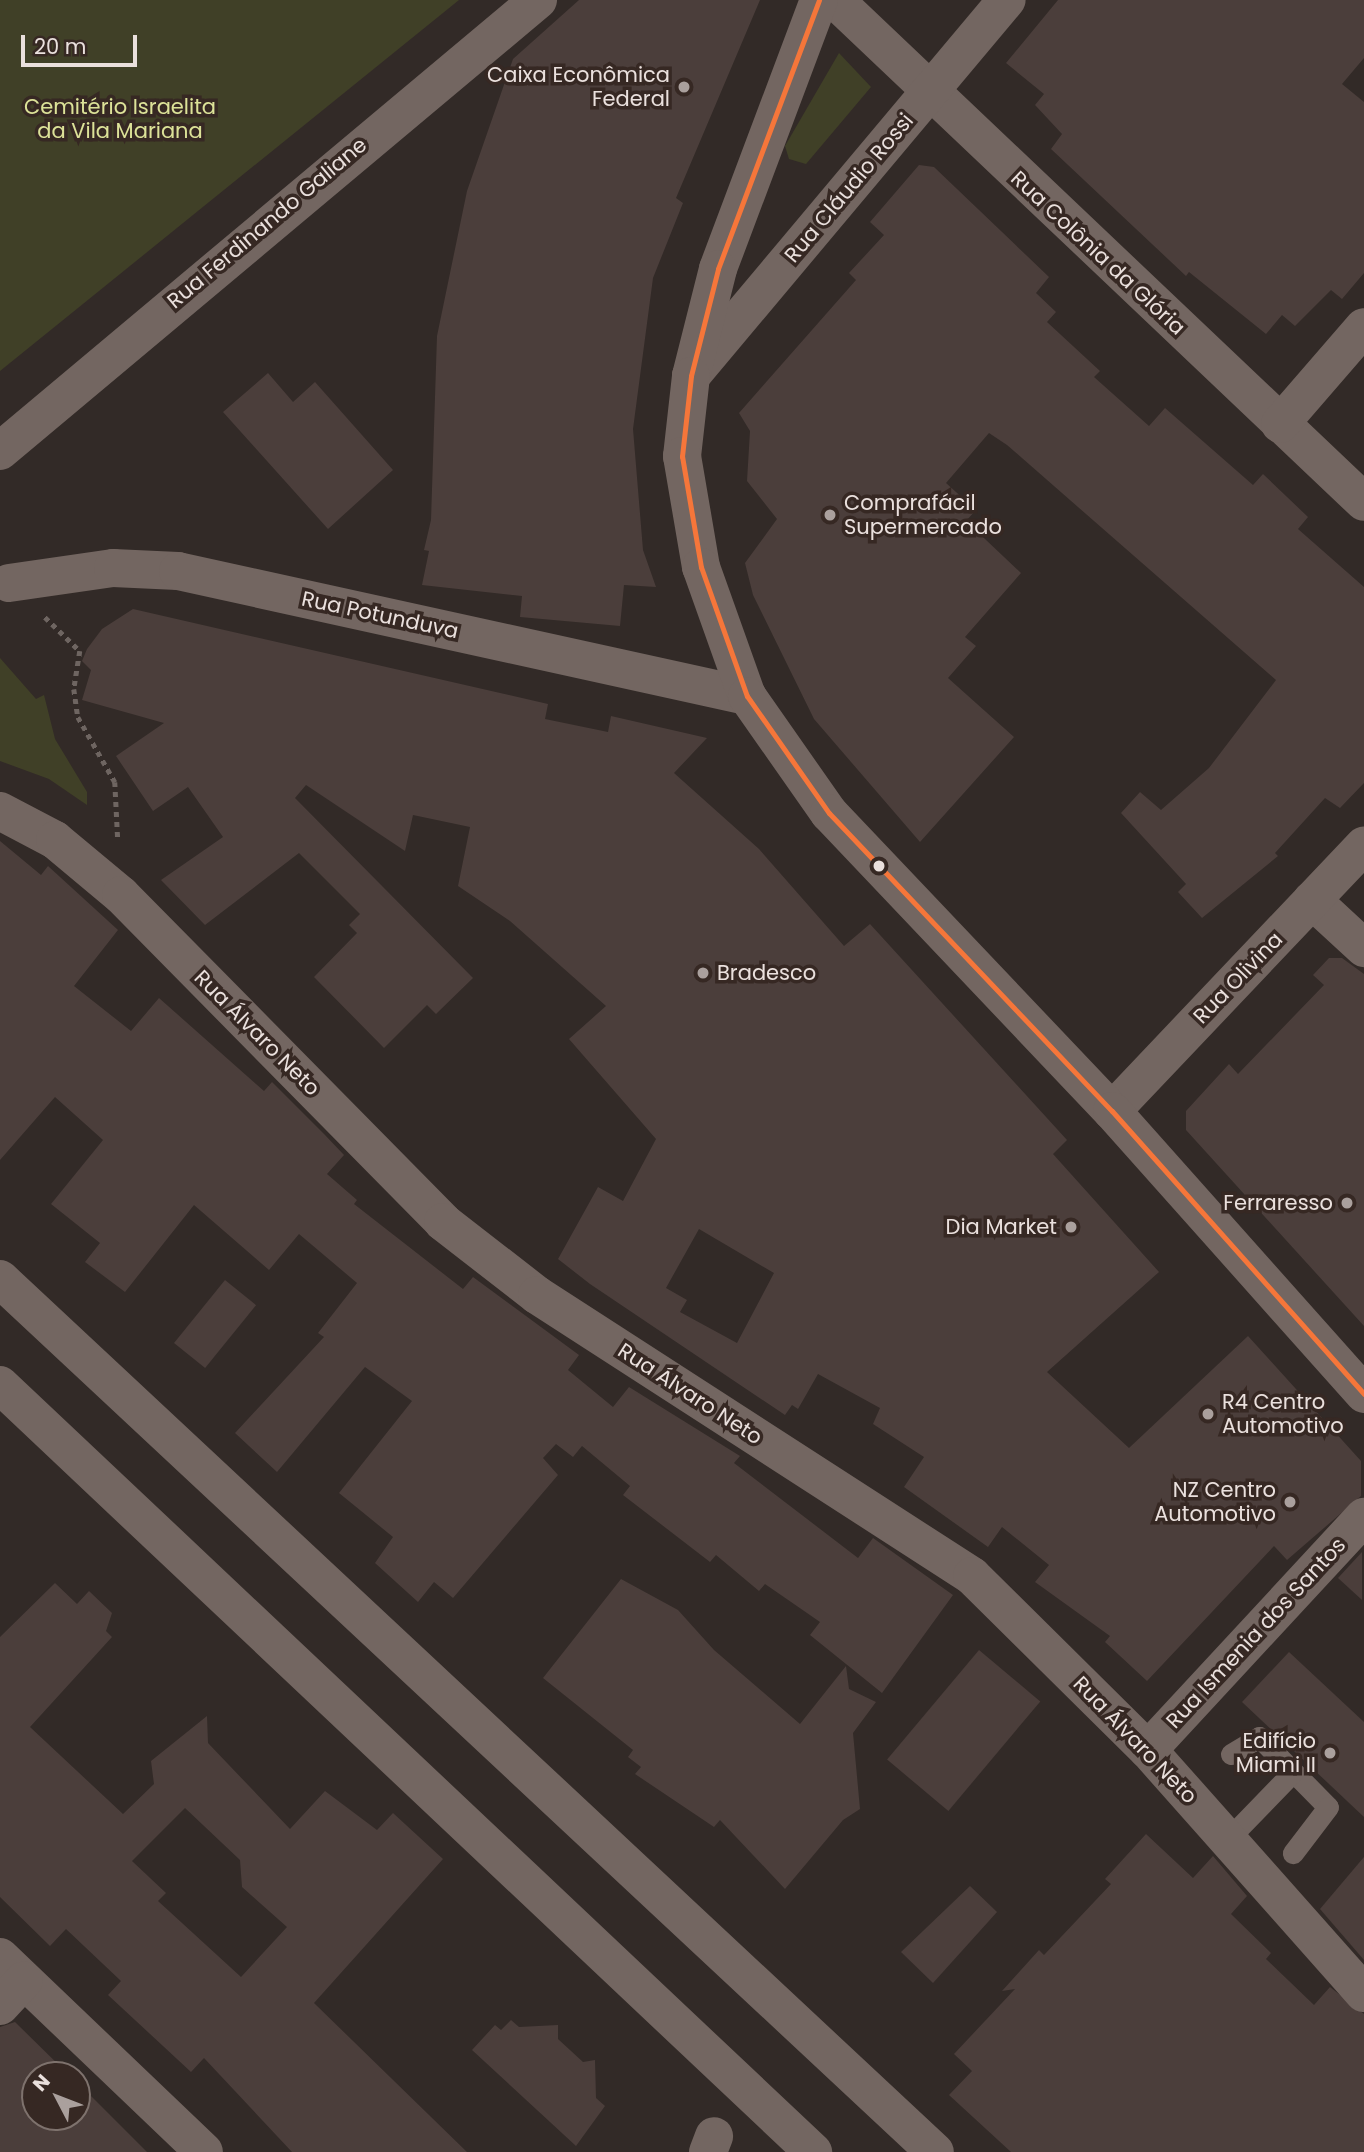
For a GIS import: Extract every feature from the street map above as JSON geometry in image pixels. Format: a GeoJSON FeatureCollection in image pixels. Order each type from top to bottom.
{"type":"FeatureCollection","features":[{"type":"Feature","properties":{"kind":"street","name":"Rua Ferdinando Galiane"},"geometry":{"type":"LineString","coordinates":[[0,451],[538,0]]}},
{"type":"Feature","properties":{"kind":"street"},"geometry":{"type":"LineString","coordinates":[[819,0],[741,198],[691,376],[682,456],[699,553],[747,696],[829,813],[1112,1111],[1364,1394]]}},
{"type":"Feature","properties":{"kind":"street","name":"Rua Colônia da Glória"},"geometry":{"type":"LineString","coordinates":[[835,0],[929,93],[1364,502]]}},
{"type":"Feature","properties":{"kind":"street","name":"Rua Cláudio Rossi"},"geometry":{"type":"LineString","coordinates":[[691,376],[1006,0]]}},
{"type":"Feature","properties":{"kind":"street"},"geometry":{"type":"LineString","coordinates":[[1280,424],[1364,327]]}},
{"type":"Feature","properties":{"kind":"street","name":"Rua Potunduva"},"geometry":{"type":"LineString","coordinates":[[9,583],[113,568],[178,570],[747,696]]}},
{"type":"Feature","properties":{"kind":"street","name":"Rua Álvaro Neto"},"geometry":{"type":"LineString","coordinates":[[0,811],[55,840],[121,895],[443,1222],[537,1295],[972,1576],[1148,1750],[1364,1993]]}},
{"type":"Feature","properties":{"kind":"street","name":"Rua Olivina"},"geometry":{"type":"LineString","coordinates":[[1112,1111],[1364,845]]}},
{"type":"Feature","properties":{"kind":"street"},"geometry":{"type":"LineString","coordinates":[[1312,900],[1364,947]]}},
{"type":"Feature","properties":{"kind":"street"},"geometry":{"type":"LineString","coordinates":[[0,1279],[935,2152]]}},
{"type":"Feature","properties":{"kind":"street"},"geometry":{"type":"LineString","coordinates":[[0,1385],[813,2152]]}},
{"type":"Feature","properties":{"kind":"street","name":"Rua Ismenia dos Santos"},"geometry":{"type":"LineString","coordinates":[[1148,1750],[1364,1517]]}},
{"type":"Feature","properties":{"kind":"street"},"geometry":{"type":"LineString","coordinates":[[8,1981],[204,2152]]}},
{"type":"Feature","properties":{"kind":"lane"},"geometry":{"type":"LineString","coordinates":[[1231,1754],[1259,1737],[1328,1807],[1293,1853]]}},
{"type":"Feature","properties":{"kind":"lane"},"geometry":{"type":"LineString","coordinates":[[1228,1839],[1293,1772]]}},
{"type":"Feature","properties":{"kind":"path"},"geometry":{"type":"LineString","coordinates":[[9,583],[80,651],[74,689],[78,717],[115,782],[121,895]]}},
{"type":"Feature","properties":{"kind":"green space","name":"Cemitério Israelita da Vila Mariana"},"geometry":{"type":"Polygon","coordinates":[[[0,0],[459,0],[0,371],[0,0]]]}},
{"type":"Feature","properties":{"kind":"green space"},"geometry":{"type":"Polygon","coordinates":[[[839,53],[871,87],[806,164],[789,159],[785,146],[839,53]]]}},
{"type":"Feature","properties":{"kind":"green space"},"geometry":{"type":"Polygon","coordinates":[[[0,658],[36,699],[44,695],[55,739],[87,792],[87,805],[49,779],[0,761],[0,658]]]}},
{"type":"Feature","properties":{"kind":"building"},"geometry":{"type":"Polygon","coordinates":[[[579,0],[760,0],[676,198],[683,203],[653,278],[633,429],[643,550],[656,587],[624,585],[620,626],[520,617],[522,596],[422,585],[429,551],[424,550],[431,520],[437,336],[467,191],[513,59],[579,0]]]}},
{"type":"Feature","properties":{"kind":"building"},"geometry":{"type":"Polygon","coordinates":[[[1058,0],[1364,0],[1364,58],[1342,84],[1364,102],[1364,273],[1342,299],[1331,290],[1295,326],[1282,315],[1266,334],[1189,272],[1186,276],[1051,149],[1062,134],[1035,105],[1044,94],[1006,63],[1058,0]]]}},
{"type":"Feature","properties":{"kind":"building"},"geometry":{"type":"Polygon","coordinates":[[[919,165],[934,167],[1049,277],[1036,293],[1056,312],[1047,322],[1100,371],[1094,377],[1149,426],[1165,408],[1253,485],[1263,474],[1308,517],[1298,529],[1364,587],[1364,783],[1340,808],[1325,798],[1275,853],[1278,856],[1202,918],[1178,892],[1186,884],[1121,813],[1140,792],[1161,810],[1209,768],[1276,680],[1007,445],[989,433],[946,483],[976,510],[966,521],[1021,573],[965,637],[976,646],[948,678],[1014,737],[920,842],[814,719],[753,595],[745,563],[777,519],[747,481],[750,431],[739,413],[856,280],[849,273],[884,235],[870,222],[919,165]]]}},
{"type":"Feature","properties":{"kind":"building"},"geometry":{"type":"Polygon","coordinates":[[[268,373],[293,402],[315,382],[393,470],[328,529],[223,412],[268,373]]]}},
{"type":"Feature","properties":{"kind":"building"},"geometry":{"type":"Polygon","coordinates":[[[133,609],[548,704],[545,719],[608,732],[611,716],[707,738],[674,773],[759,849],[844,946],[870,924],[1067,1140],[1053,1154],[1159,1272],[1047,1372],[1129,1448],[1248,1336],[1361,1461],[1361,1496],[1287,1560],[1274,1546],[1147,1681],[1105,1642],[1110,1636],[1035,1582],[1049,1565],[1002,1527],[988,1547],[904,1487],[924,1457],[873,1424],[880,1408],[818,1374],[798,1409],[792,1405],[785,1415],[590,1284],[558,1259],[598,1187],[623,1201],[656,1139],[569,1039],[606,1006],[510,921],[458,886],[470,827],[413,815],[405,851],[306,785],[295,798],[473,978],[436,1014],[427,1005],[384,1048],[314,977],[357,933],[349,925],[360,914],[299,853],[205,925],[161,880],[223,837],[188,787],[153,811],[116,756],[164,723],[82,700],[91,670],[82,661],[87,649],[102,629],[133,609]],[[699,1229],[666,1288],[687,1300],[680,1312],[737,1343],[774,1273],[699,1229]]]}},
{"type":"Feature","properties":{"kind":"building"},"geometry":{"type":"Polygon","coordinates":[[[0,841],[41,875],[48,866],[118,930],[74,986],[131,1031],[159,998],[264,1091],[272,1082],[344,1155],[327,1174],[357,1200],[354,1204],[463,1289],[473,1277],[579,1355],[568,1370],[613,1407],[629,1387],[740,1456],[734,1463],[858,1558],[873,1538],[953,1595],[882,1693],[810,1635],[820,1622],[765,1584],[759,1591],[716,1555],[710,1562],[623,1495],[630,1486],[582,1446],[573,1457],[556,1444],[543,1458],[558,1475],[453,1598],[434,1582],[418,1602],[375,1563],[393,1537],[339,1493],[412,1401],[365,1367],[277,1472],[235,1433],[324,1337],[318,1333],[357,1283],[299,1234],[269,1270],[194,1205],[125,1292],[85,1262],[100,1243],[51,1204],[103,1140],[55,1097],[0,1160],[0,841]]]}},
{"type":"Feature","properties":{"kind":"building"},"geometry":{"type":"Polygon","coordinates":[[[1329,958],[1342,958],[1364,974],[1364,1326],[1186,1130],[1186,1111],[1229,1064],[1238,1074],[1324,985],[1313,975],[1329,958]]]}},
{"type":"Feature","properties":{"kind":"building"},"geometry":{"type":"Polygon","coordinates":[[[225,1280],[256,1305],[205,1368],[174,1343],[225,1280]]]}},
{"type":"Feature","properties":{"kind":"building"},"geometry":{"type":"Polygon","coordinates":[[[1362,1552],[1362,1600],[1338,1578],[1362,1552]]]}},
{"type":"Feature","properties":{"kind":"building"},"geometry":{"type":"Polygon","coordinates":[[[621,1579],[678,1610],[714,1650],[800,1724],[846,1666],[849,1689],[876,1702],[853,1733],[860,1809],[843,1820],[785,1889],[720,1820],[714,1827],[635,1774],[641,1767],[628,1757],[633,1750],[543,1678],[621,1579]]]}},
{"type":"Feature","properties":{"kind":"building"},"geometry":{"type":"Polygon","coordinates":[[[55,1583],[77,1604],[89,1591],[112,1613],[106,1631],[112,1637],[30,1727],[123,1814],[154,1784],[151,1761],[207,1716],[208,1743],[290,1829],[325,1791],[377,1830],[393,1813],[443,1859],[314,2003],[467,2152],[292,2152],[204,2058],[191,2072],[108,1995],[121,1981],[66,1929],[50,1946],[0,1897],[0,1637],[55,1583]],[[185,1808],[132,1861],[166,1893],[158,1901],[241,1977],[287,1927],[242,1887],[240,1860],[185,1808]]]}},
{"type":"Feature","properties":{"kind":"building"},"geometry":{"type":"Polygon","coordinates":[[[979,1650],[1040,1701],[948,1811],[887,1760],[979,1650]]]}},
{"type":"Feature","properties":{"kind":"building","name":"Edifício Miami II"},"geometry":{"type":"Polygon","coordinates":[[[1289,1652],[1364,1722],[1364,1817],[1242,1702],[1289,1652]]]}},
{"type":"Feature","properties":{"kind":"building"},"geometry":{"type":"Polygon","coordinates":[[[1146,1834],[1193,1878],[1213,1856],[1247,1896],[1231,1914],[1271,1953],[1266,1959],[1314,2005],[1330,1987],[1364,2014],[1364,2152],[1011,2152],[949,2095],[972,2071],[954,2054],[1015,1989],[1002,1991],[1039,1950],[1044,1955],[1111,1884],[1105,1879],[1146,1834]]]}},
{"type":"Feature","properties":{"kind":"building"},"geometry":{"type":"Polygon","coordinates":[[[1364,1857],[1364,1960],[1320,1909],[1364,1857]]]}},
{"type":"Feature","properties":{"kind":"building"},"geometry":{"type":"Polygon","coordinates":[[[970,1886],[997,1912],[933,1983],[901,1952],[970,1886]]]}},
{"type":"Feature","properties":{"kind":"building"},"geometry":{"type":"Polygon","coordinates":[[[511,2020],[519,2027],[558,2025],[558,2039],[583,2062],[595,2060],[596,2098],[605,2106],[576,2146],[472,2050],[495,2025],[501,2030],[511,2020]]]}},
{"type":"Feature","properties":{"kind":"building"},"geometry":{"type":"Polygon","coordinates":[[[15,2022],[55,2061],[21,2061],[21,2131],[91,2131],[91,2096],[147,2152],[0,2152],[0,2027],[15,2022]]]}},
{"type":"Feature","properties":{"kind":"transit line"},"geometry":{"type":"LineString","coordinates":[[819,0],[718,269],[691,376],[682,456],[701,567],[747,696],[829,813],[1112,1111],[1364,1394]]}},
{"type":"Feature","properties":{"kind":"place","name":"Caixa Econômica Federal"},"geometry":{"type":"Point","coordinates":[684,87]}},
{"type":"Feature","properties":{"kind":"place","name":"Comprafácil Supermercado"},"geometry":{"type":"Point","coordinates":[830,515]}},
{"type":"Feature","properties":{"kind":"place","name":"Bradesco"},"geometry":{"type":"Point","coordinates":[703,973]}},
{"type":"Feature","properties":{"kind":"place","name":"Ferraresso"},"geometry":{"type":"Point","coordinates":[1347,1203]}},
{"type":"Feature","properties":{"kind":"place","name":"Dia Market"},"geometry":{"type":"Point","coordinates":[1071,1227]}},
{"type":"Feature","properties":{"kind":"place","name":"R4 Centro Automotivo"},"geometry":{"type":"Point","coordinates":[1208,1414]}},
{"type":"Feature","properties":{"kind":"place","name":"NZ Centro Automotivo"},"geometry":{"type":"Point","coordinates":[1290,1502]}},
{"type":"Feature","properties":{"kind":"place","name":"Edifício Miami II"},"geometry":{"type":"Point","coordinates":[1330,1753]}}]}
